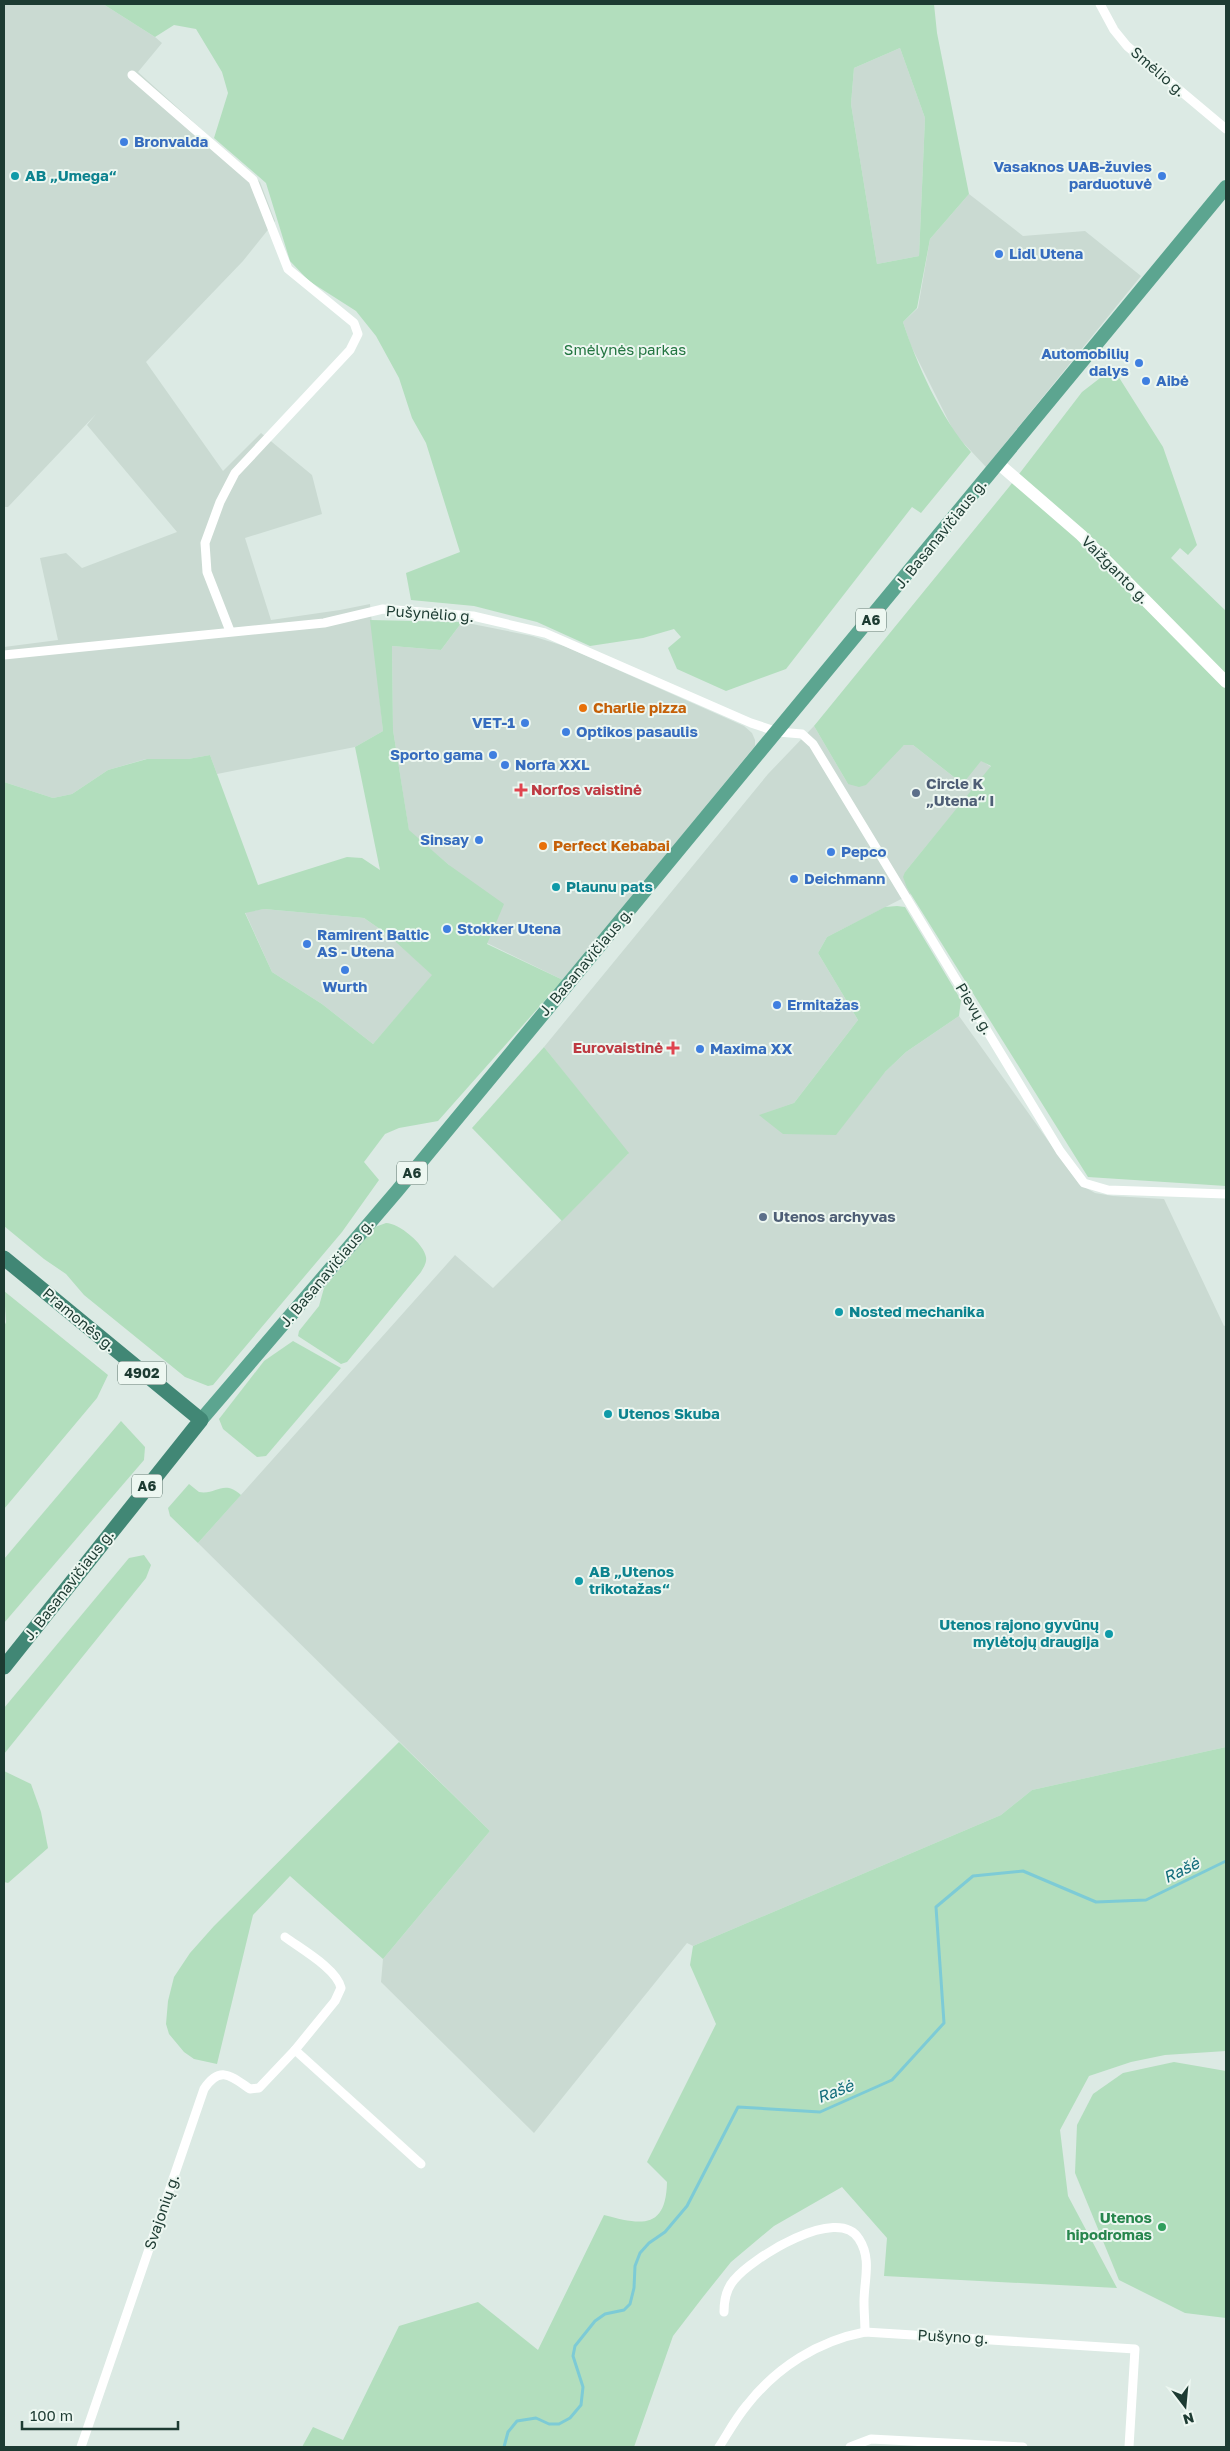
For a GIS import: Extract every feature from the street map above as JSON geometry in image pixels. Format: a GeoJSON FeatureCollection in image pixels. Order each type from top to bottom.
{"type":"FeatureCollection","features":[{"type":"Feature","properties":{"kind":"highway","name":"Pramonės g."},"geometry":{"type":"LineString","coordinates":[[4,1258],[201,1420]]}},
{"type":"Feature","properties":{"kind":"highway","name":"J. Basanavičiaus g."},"geometry":{"type":"LineString","coordinates":[[4,1667],[201,1420]]}},
{"type":"Feature","properties":{"kind":"main road","name":"J. Basanavičiaus g."},"geometry":{"type":"LineString","coordinates":[[201,1420],[349,1249],[778,732],[1226,187]]}},
{"type":"Feature","properties":{"kind":"main road","name":"Vaižganto g."},"geometry":{"type":"LineString","coordinates":[[999,464],[1081,535],[1226,682]]}},
{"type":"Feature","properties":{"kind":"street","name":"Smėlio g."},"geometry":{"type":"LineString","coordinates":[[1100,4],[1114,30],[1127,46],[1226,129]]}},
{"type":"Feature","properties":{"kind":"street"},"geometry":{"type":"LineString","coordinates":[[132,75],[253,180],[288,269],[354,323],[358,334],[350,350],[235,473],[220,502],[205,543],[207,572],[230,631]]}},
{"type":"Feature","properties":{"kind":"street","name":"Pušynėlio g."},"geometry":{"type":"LineString","coordinates":[[4,655],[324,623],[383,609],[473,616],[545,633],[643,678],[778,732]]}},
{"type":"Feature","properties":{"kind":"street","name":"Pievų g."},"geometry":{"type":"LineString","coordinates":[[778,732],[802,734],[813,744],[1060,1151],[1084,1183],[1108,1190],[1226,1194]]}},
{"type":"Feature","properties":{"kind":"street","name":"Svajonių g."},"geometry":{"type":"LineString","coordinates":[[81,2447],[204,2089],[212,2078],[222,2074],[230,2076],[250,2089],[259,2088],[295,2050],[335,2001],[342,1988],[340,1980],[285,1937]]}},
{"type":"Feature","properties":{"kind":"street"},"geometry":{"type":"LineString","coordinates":[[295,2050],[421,2164]]}},
{"type":"Feature","properties":{"kind":"street"},"geometry":{"type":"LineString","coordinates":[[724,2312],[725,2294],[733,2280],[760,2257],[797,2236],[840,2226],[853,2230],[865,2251],[868,2274],[864,2300],[865,2332]]}},
{"type":"Feature","properties":{"kind":"street","name":"Pušyno g."},"geometry":{"type":"LineString","coordinates":[[719,2447],[746,2405],[791,2363],[825,2343],[843,2336],[865,2332],[1135,2349],[1129,2447]]}},
{"type":"Feature","properties":{"kind":"street"},"geometry":{"type":"LineString","coordinates":[[850,2447],[871,2439],[1023,2447]]}},
{"type":"Feature","properties":{"kind":"shaded area"},"geometry":{"type":"Polygon","coordinates":[[[4,4],[103,4],[155,37],[162,43],[138,72],[260,182],[275,221],[243,261],[146,362],[223,471],[261,433],[312,475],[322,514],[245,538],[271,620],[370,604],[383,731],[355,747],[217,774],[210,755],[188,759],[146,759],[108,770],[72,794],[53,798],[4,782],[4,647],[58,640],[40,558],[66,553],[82,568],[177,532],[87,425],[96,414],[8,507],[4,507],[4,4]]]}},
{"type":"Feature","properties":{"kind":"shaded area"},"geometry":{"type":"Polygon","coordinates":[[[900,48],[925,118],[919,256],[877,264],[851,104],[854,68],[900,48]]]}},
{"type":"Feature","properties":{"kind":"shaded area"},"geometry":{"type":"Polygon","coordinates":[[[969,194],[1023,236],[1085,231],[1141,276],[986,467],[955,434],[911,346],[903,322],[918,308],[930,239],[969,194]]]}},
{"type":"Feature","properties":{"kind":"shaded area"},"geometry":{"type":"Polygon","coordinates":[[[462,622],[532,636],[564,646],[744,726],[752,733],[755,740],[755,746],[563,980],[487,943],[449,865],[409,831],[393,730],[392,646],[441,650],[462,622]]]}},
{"type":"Feature","properties":{"kind":"shaded area"},"geometry":{"type":"Polygon","coordinates":[[[814,726],[848,784],[904,745],[913,745],[959,781],[965,780],[981,760],[991,767],[905,872],[907,888],[911,894],[827,937],[818,953],[858,1020],[794,1103],[760,1115],[885,1072],[906,1052],[959,1016],[1079,1184],[1095,1193],[1164,1199],[1224,1326],[1226,1325],[1226,1747],[1032,1790],[1001,1815],[693,1946],[687,1943],[534,2133],[381,1982],[383,1959],[490,1831],[198,1543],[455,1255],[493,1288],[628,1154],[544,1047],[768,774],[814,726]]]}},
{"type":"Feature","properties":{"kind":"shaded area"},"geometry":{"type":"Polygon","coordinates":[[[264,909],[364,918],[387,934],[433,975],[373,1044],[322,1004],[272,972],[245,912],[264,909]]]}},
{"type":"Feature","properties":{"kind":"green space","name":"Smėlynės parkas"},"geometry":{"type":"Polygon","coordinates":[[[103,4],[934,4],[937,33],[969,194],[930,239],[917,308],[903,322],[915,355],[940,408],[960,439],[971,452],[921,513],[912,507],[786,669],[726,691],[677,669],[668,648],[681,637],[674,629],[643,638],[590,646],[537,622],[474,606],[411,600],[406,573],[460,552],[426,443],[412,418],[399,378],[376,336],[356,311],[309,281],[290,261],[266,183],[214,138],[228,93],[222,72],[196,29],[174,25],[155,37],[103,4]],[[900,48],[854,68],[851,104],[877,264],[919,256],[925,118],[900,48]]]}},
{"type":"Feature","properties":{"kind":"green space"},"geometry":{"type":"Polygon","coordinates":[[[1113,368],[1163,447],[1197,545],[1188,555],[1180,548],[1171,558],[1226,611],[1226,1186],[1088,1177],[907,888],[903,877],[905,872],[991,766],[981,761],[965,781],[959,781],[913,745],[904,745],[866,785],[859,787],[848,784],[814,726],[1009,487],[1082,392],[1113,368]]]}},
{"type":"Feature","properties":{"kind":"green space"},"geometry":{"type":"Polygon","coordinates":[[[370,620],[462,622],[441,650],[392,646],[393,730],[409,830],[449,865],[504,904],[487,944],[563,980],[438,1121],[399,1128],[385,1134],[364,1162],[379,1180],[342,1232],[213,1385],[208,1386],[185,1377],[84,1295],[66,1274],[44,1259],[4,1226],[4,782],[53,798],[72,794],[108,770],[147,759],[188,759],[210,755],[258,885],[347,857],[362,858],[380,870],[355,747],[383,731],[370,620]],[[264,909],[245,913],[272,972],[322,1004],[373,1044],[432,975],[387,934],[364,918],[264,909]]]}},
{"type":"Feature","properties":{"kind":"green space"},"geometry":{"type":"Polygon","coordinates":[[[885,907],[905,907],[961,1000],[959,1016],[906,1052],[885,1072],[836,1135],[783,1134],[759,1115],[794,1103],[858,1020],[818,953],[827,937],[885,907]]]}},
{"type":"Feature","properties":{"kind":"green space"},"geometry":{"type":"Polygon","coordinates":[[[544,1047],[629,1153],[562,1221],[472,1128],[544,1047]]]}},
{"type":"Feature","properties":{"kind":"green space"},"geometry":{"type":"Polygon","coordinates":[[[386,1223],[404,1230],[421,1246],[426,1257],[425,1263],[421,1272],[347,1362],[341,1364],[298,1336],[299,1331],[319,1306],[324,1288],[375,1227],[386,1223]]]}},
{"type":"Feature","properties":{"kind":"green space"},"geometry":{"type":"Polygon","coordinates":[[[4,1291],[108,1375],[97,1398],[4,1509],[4,1327],[6,1322],[4,1291]]]}},
{"type":"Feature","properties":{"kind":"green space"},"geometry":{"type":"Polygon","coordinates":[[[293,1341],[341,1368],[266,1456],[257,1457],[223,1429],[219,1419],[264,1361],[293,1341]]]}},
{"type":"Feature","properties":{"kind":"green space"},"geometry":{"type":"Polygon","coordinates":[[[121,1421],[145,1447],[144,1460],[4,1623],[4,1559],[121,1421]]]}},
{"type":"Feature","properties":{"kind":"green space"},"geometry":{"type":"Polygon","coordinates":[[[189,1484],[199,1492],[229,1488],[241,1495],[198,1543],[170,1516],[168,1508],[189,1484]]]}},
{"type":"Feature","properties":{"kind":"green space"},"geometry":{"type":"Polygon","coordinates":[[[144,1555],[151,1565],[146,1578],[4,1754],[4,1708],[129,1558],[144,1555]]]}},
{"type":"Feature","properties":{"kind":"green space"},"geometry":{"type":"Polygon","coordinates":[[[399,1742],[490,1831],[383,1959],[290,1876],[253,1915],[217,2064],[194,2059],[184,2052],[169,2034],[166,2024],[168,2001],[174,1977],[190,1953],[214,1926],[399,1742]]]}},
{"type":"Feature","properties":{"kind":"green space"},"geometry":{"type":"Polygon","coordinates":[[[1226,1747],[1226,2051],[1165,2055],[1131,2062],[1089,2076],[1060,2130],[1068,2196],[1117,2288],[884,2276],[887,2238],[842,2187],[774,2226],[731,2262],[703,2297],[673,2336],[634,2447],[302,2447],[313,2427],[343,2440],[399,2326],[478,2302],[538,2350],[604,2215],[640,2222],[656,2216],[662,2209],[666,2198],[667,2182],[647,2162],[716,2024],[690,1965],[693,1946],[1001,1815],[1032,1790],[1226,1747]]]}},
{"type":"Feature","properties":{"kind":"green space"},"geometry":{"type":"Polygon","coordinates":[[[4,1771],[31,1784],[41,1812],[48,1848],[8,1883],[4,1882],[4,1771]]]}},
{"type":"Feature","properties":{"kind":"green space","name":"Utenos hipodromas"},"geometry":{"type":"Polygon","coordinates":[[[1174,2062],[1226,2071],[1226,2318],[1185,2313],[1119,2280],[1075,2173],[1077,2125],[1093,2094],[1123,2073],[1174,2062]]]}},
{"type":"Feature","properties":{"kind":"waterway","name":"Rašė"},"geometry":{"type":"LineString","coordinates":[[504,2447],[508,2432],[517,2421],[536,2418],[549,2424],[559,2424],[570,2418],[581,2405],[583,2387],[573,2356],[575,2346],[595,2321],[605,2314],[624,2310],[630,2304],[634,2288],[635,2266],[640,2253],[649,2243],[665,2232],[687,2206],[738,2107],[820,2112],[892,2080],[944,2023],[936,1907],[973,1876],[1023,1871],[1096,1902],[1146,1900],[1226,1861]]}},
{"type":"Feature","properties":{"kind":"place","name":"Bronvalda"},"geometry":{"type":"Point","coordinates":[124,142]}},
{"type":"Feature","properties":{"kind":"place","name":"AB „Umega“"},"geometry":{"type":"Point","coordinates":[15,176]}},
{"type":"Feature","properties":{"kind":"place","name":"Vasaknos UAB-žuvies parduotuvė"},"geometry":{"type":"Point","coordinates":[1162,176]}},
{"type":"Feature","properties":{"kind":"place","name":"Lidl Utena"},"geometry":{"type":"Point","coordinates":[999,254]}},
{"type":"Feature","properties":{"kind":"place","name":"Automobilių dalys"},"geometry":{"type":"Point","coordinates":[1139,363]}},
{"type":"Feature","properties":{"kind":"place","name":"Aibė"},"geometry":{"type":"Point","coordinates":[1146,381]}},
{"type":"Feature","properties":{"kind":"place","name":"Charlie pizza"},"geometry":{"type":"Point","coordinates":[583,708]}},
{"type":"Feature","properties":{"kind":"place","name":"VET-1"},"geometry":{"type":"Point","coordinates":[525,723]}},
{"type":"Feature","properties":{"kind":"place","name":"Optikos pasaulis"},"geometry":{"type":"Point","coordinates":[566,732]}},
{"type":"Feature","properties":{"kind":"place","name":"Sporto gama"},"geometry":{"type":"Point","coordinates":[493,755]}},
{"type":"Feature","properties":{"kind":"place","name":"Norfa XXL"},"geometry":{"type":"Point","coordinates":[505,765]}},
{"type":"Feature","properties":{"kind":"place","name":"Norfos vaistinė"},"geometry":{"type":"Point","coordinates":[521,790]}},
{"type":"Feature","properties":{"kind":"place","name":"Circle K „Utena“ I"},"geometry":{"type":"Point","coordinates":[916,793]}},
{"type":"Feature","properties":{"kind":"place","name":"Sinsay"},"geometry":{"type":"Point","coordinates":[479,840]}},
{"type":"Feature","properties":{"kind":"place","name":"Perfect Kebabai"},"geometry":{"type":"Point","coordinates":[543,846]}},
{"type":"Feature","properties":{"kind":"place","name":"Pepco"},"geometry":{"type":"Point","coordinates":[831,852]}},
{"type":"Feature","properties":{"kind":"place","name":"Deichmann"},"geometry":{"type":"Point","coordinates":[794,879]}},
{"type":"Feature","properties":{"kind":"place","name":"Plaunu pats"},"geometry":{"type":"Point","coordinates":[556,887]}},
{"type":"Feature","properties":{"kind":"place","name":"Stokker Utena"},"geometry":{"type":"Point","coordinates":[447,929]}},
{"type":"Feature","properties":{"kind":"place","name":"Ramirent Baltic AS - Utena"},"geometry":{"type":"Point","coordinates":[307,944]}},
{"type":"Feature","properties":{"kind":"place","name":"Wurth"},"geometry":{"type":"Point","coordinates":[345,970]}},
{"type":"Feature","properties":{"kind":"place","name":"Ermitažas"},"geometry":{"type":"Point","coordinates":[777,1005]}},
{"type":"Feature","properties":{"kind":"place","name":"Eurovaistinė"},"geometry":{"type":"Point","coordinates":[673,1048]}},
{"type":"Feature","properties":{"kind":"place","name":"Maxima XX"},"geometry":{"type":"Point","coordinates":[700,1049]}},
{"type":"Feature","properties":{"kind":"place","name":"Utenos archyvas"},"geometry":{"type":"Point","coordinates":[763,1217]}},
{"type":"Feature","properties":{"kind":"place","name":"Nosted mechanika"},"geometry":{"type":"Point","coordinates":[839,1312]}},
{"type":"Feature","properties":{"kind":"place","name":"Utenos Skuba"},"geometry":{"type":"Point","coordinates":[608,1414]}},
{"type":"Feature","properties":{"kind":"place","name":"AB „Utenos trikotažas“"},"geometry":{"type":"Point","coordinates":[579,1581]}},
{"type":"Feature","properties":{"kind":"place","name":"Utenos rajono gyvūnų mylėtojų draugija"},"geometry":{"type":"Point","coordinates":[1109,1634]}},
{"type":"Feature","properties":{"kind":"place","name":"Utenos hipodromas"},"geometry":{"type":"Point","coordinates":[1162,2227]}}]}
